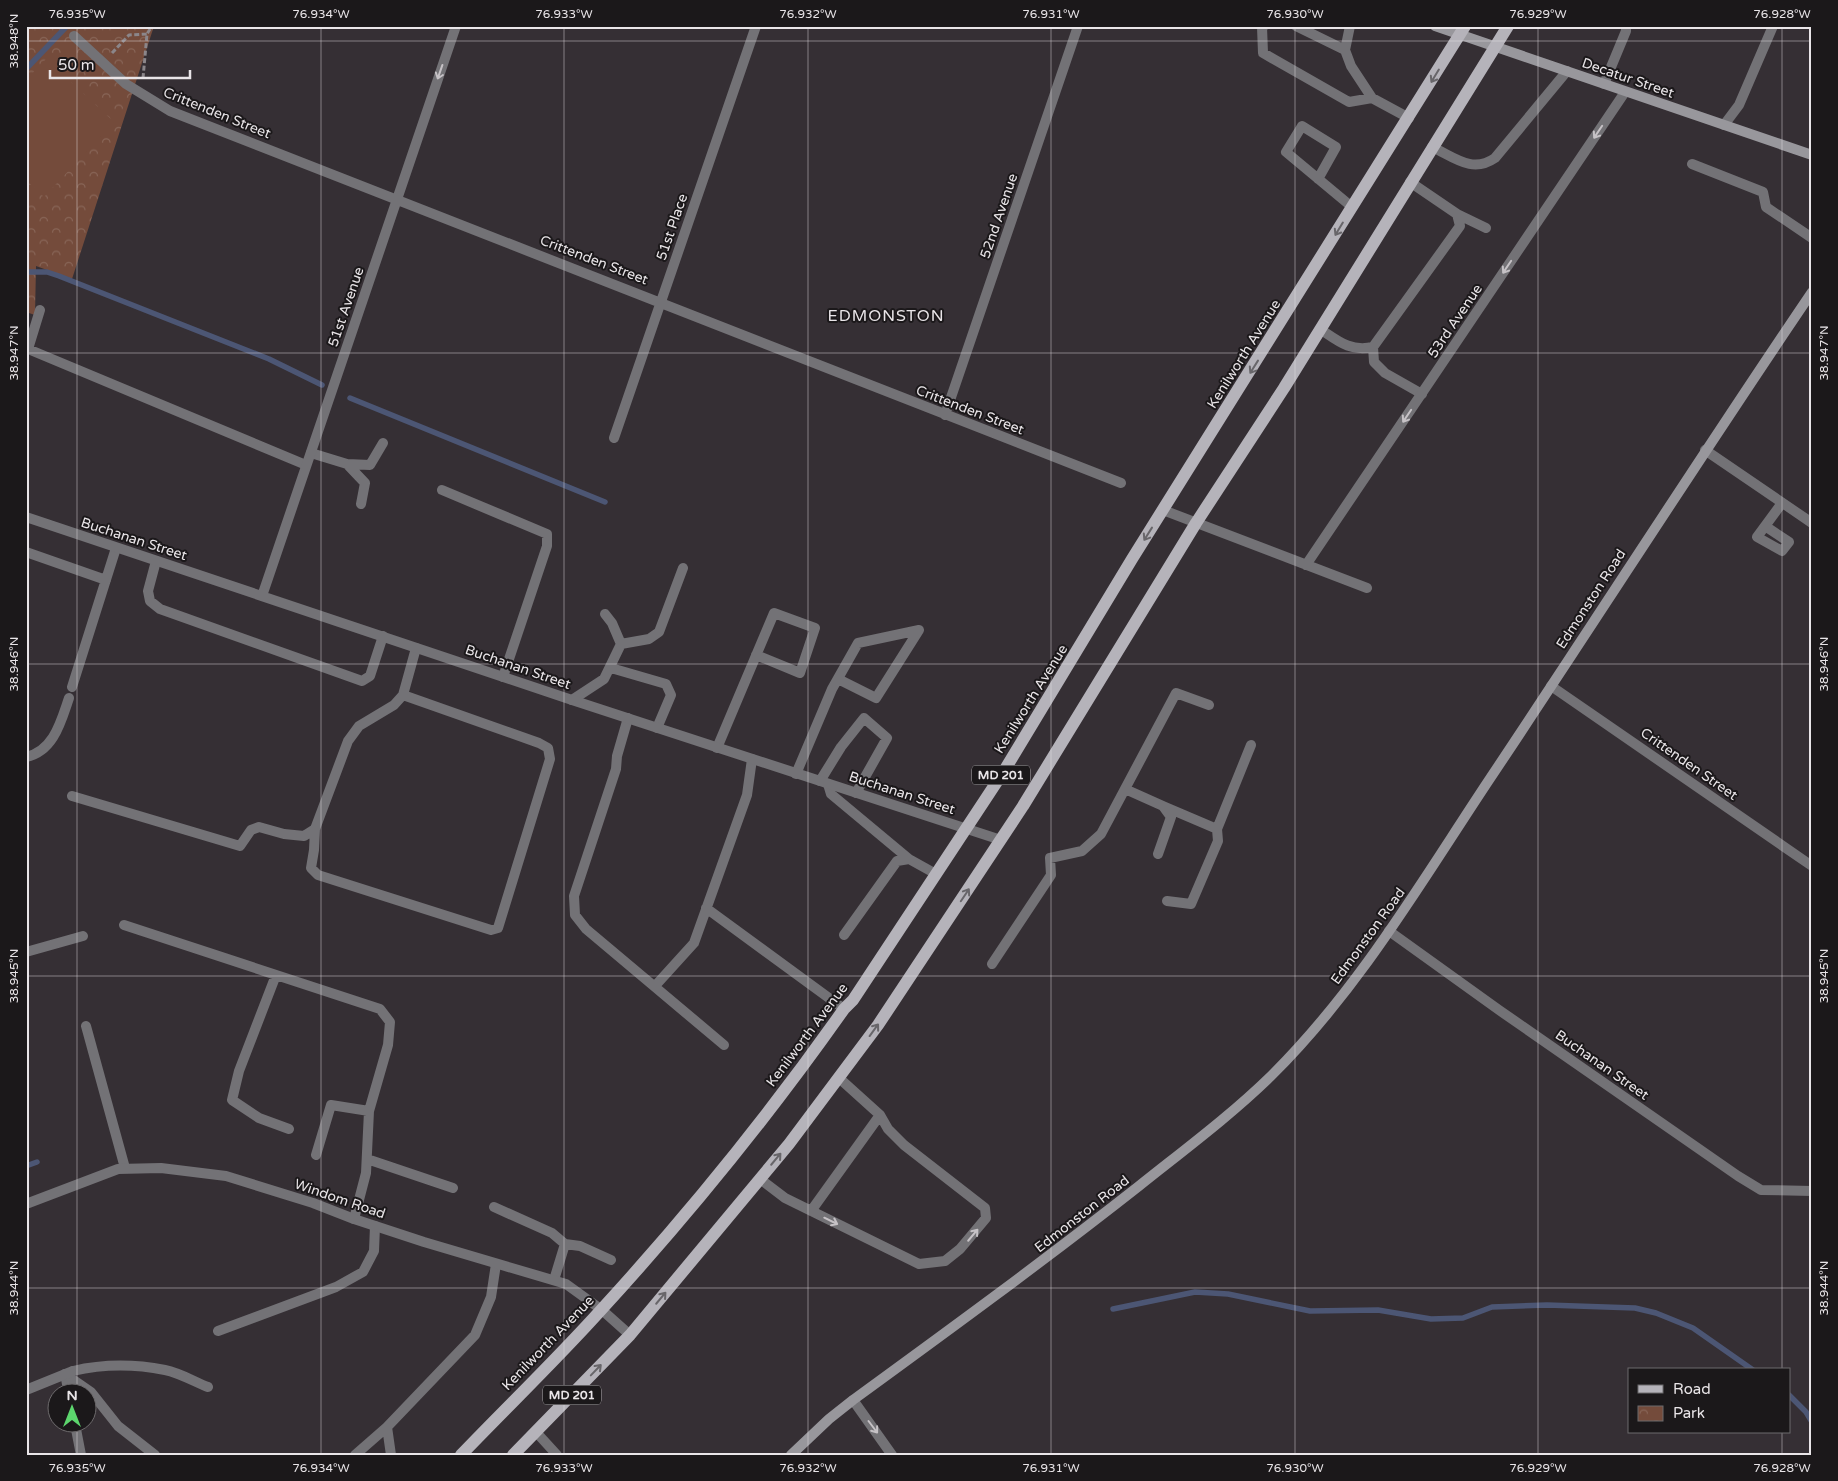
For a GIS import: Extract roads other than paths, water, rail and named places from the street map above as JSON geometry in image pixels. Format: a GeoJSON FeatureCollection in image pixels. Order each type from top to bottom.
{"type":"FeatureCollection","features":[{"type":"Feature","properties":{"kind":"main road","name":"MD 201"},"geometry":{"type":"LineString","coordinates":[[513,1455],[630,1335],[760,1179],[878,1025],[1002,840],[1177,558],[1196,523],[1320,329],[1508,26]]}},
{"type":"Feature","properties":{"kind":"main road","name":"Kenilworth Avenue"},"geometry":{"type":"LineString","coordinates":[[461,1455],[602,1310],[701,1194],[801,1070],[844,1008],[858,992],[1009,763],[1163,510],[1409,118],[1462,30]]}},
{"type":"Feature","properties":{"kind":"street","name":"51st Avenue"},"geometry":{"type":"LineString","coordinates":[[262,596],[456,26]]}},
{"type":"Feature","properties":{"kind":"street","name":"51st Place"},"geometry":{"type":"LineString","coordinates":[[614,438],[756,26]]}},
{"type":"Feature","properties":{"kind":"street","name":"52nd Avenue"},"geometry":{"type":"LineString","coordinates":[[945,415],[1078,26]]}},
{"type":"Feature","properties":{"kind":"street"},"geometry":{"type":"LineString","coordinates":[[1264,26],[1263,53],[1349,102],[1372,98]]}},
{"type":"Feature","properties":{"kind":"street"},"geometry":{"type":"LineString","coordinates":[[1296,26],[1345,50]]}},
{"type":"Feature","properties":{"kind":"street"},"geometry":{"type":"LineString","coordinates":[[1350,26],[1345,50],[1352,66],[1372,98],[1409,118]]}},
{"type":"Feature","properties":{"kind":"street","name":"Decatur Street"},"geometry":{"type":"LineString","coordinates":[[1435,26],[1462,30],[1496,47],[1812,155]]}},
{"type":"Feature","properties":{"kind":"street"},"geometry":{"type":"LineString","coordinates":[[1604,84],[1626,31],[1626,26]]}},
{"type":"Feature","properties":{"kind":"street"},"geometry":{"type":"LineString","coordinates":[[1724,125],[1739,105],[1773,26]]}},
{"type":"Feature","properties":{"kind":"street","name":"Crittenden Street"},"geometry":{"type":"LineString","coordinates":[[74,36],[139,93],[170,111],[398,198],[1121,483]]}},
{"type":"Feature","properties":{"kind":"street"},"geometry":{"type":"LineString","coordinates":[[1432,147],[1474,166],[1485,164],[1495,158],[1567,71]]}},
{"type":"Feature","properties":{"kind":"street","name":"53rd Avenue"},"geometry":{"type":"LineString","coordinates":[[1306,565],[1626,92]]}},
{"type":"Feature","properties":{"kind":"street"},"geometry":{"type":"LineString","coordinates":[[1318,179],[1336,147],[1302,126],[1286,152],[1318,179],[1352,207]]}},
{"type":"Feature","properties":{"kind":"street"},"geometry":{"type":"LineString","coordinates":[[1692,164],[1763,192],[1766,207],[1812,238]]}},
{"type":"Feature","properties":{"kind":"street"},"geometry":{"type":"LineString","coordinates":[[1410,182],[1457,214],[1486,228]]}},
{"type":"Feature","properties":{"kind":"street"},"geometry":{"type":"LineString","coordinates":[[1422,394],[1385,373],[1374,362],[1373,347],[1460,226],[1457,214]]}},
{"type":"Feature","properties":{"kind":"street","name":"Edmonston Road"},"geometry":{"type":"LineString","coordinates":[[791,1455],[829,1419],[853,1400],[1035,1268],[1232,1113],[1272,1075],[1322,1020],[1357,978],[1422,884],[1705,450],[1812,292]]}},
{"type":"Feature","properties":{"kind":"street"},"geometry":{"type":"LineString","coordinates":[[40,310],[27,350],[306,465]]}},
{"type":"Feature","properties":{"kind":"street"},"geometry":{"type":"LineString","coordinates":[[1320,329],[1346,347],[1361,350],[1373,347]]}},
{"type":"Feature","properties":{"kind":"street"},"geometry":{"type":"LineString","coordinates":[[311,453],[347,464],[370,465],[383,443]]}},
{"type":"Feature","properties":{"kind":"street"},"geometry":{"type":"LineString","coordinates":[[1705,450],[1812,523]]}},
{"type":"Feature","properties":{"kind":"street"},"geometry":{"type":"LineString","coordinates":[[347,464],[365,483],[361,504]]}},
{"type":"Feature","properties":{"kind":"street"},"geometry":{"type":"LineString","coordinates":[[442,490],[547,534],[547,546],[503,677]]}},
{"type":"Feature","properties":{"kind":"street"},"geometry":{"type":"LineString","coordinates":[[1765,526],[1782,503]]}},
{"type":"Feature","properties":{"kind":"street"},"geometry":{"type":"LineString","coordinates":[[1163,510],[1367,588]]}},
{"type":"Feature","properties":{"kind":"street","name":"Buchanan Street"},"geometry":{"type":"LineString","coordinates":[[26,517],[717,748],[1002,840]]}},
{"type":"Feature","properties":{"kind":"street"},"geometry":{"type":"LineString","coordinates":[[72,687],[116,548]]}},
{"type":"Feature","properties":{"kind":"street"},"geometry":{"type":"LineString","coordinates":[[26,552],[106,580]]}},
{"type":"Feature","properties":{"kind":"street"},"geometry":{"type":"LineString","coordinates":[[156,561],[148,591],[150,601],[160,609],[362,681],[370,676],[383,636]]}},
{"type":"Feature","properties":{"kind":"street"},"geometry":{"type":"LineString","coordinates":[[621,644],[649,639],[659,632],[683,568]]}},
{"type":"Feature","properties":{"kind":"street"},"geometry":{"type":"LineString","coordinates":[[717,748],[774,613],[815,628],[800,673],[756,656]]}},
{"type":"Feature","properties":{"kind":"street"},"geometry":{"type":"LineString","coordinates":[[572,700],[604,680],[621,644],[606,614]]}},
{"type":"Feature","properties":{"kind":"street"},"geometry":{"type":"LineString","coordinates":[[796,774],[838,679],[858,643],[919,630],[876,698],[838,679]]}},
{"type":"Feature","properties":{"kind":"street"},"geometry":{"type":"LineString","coordinates":[[403,695],[540,743],[548,748],[550,759],[498,928],[492,930],[318,875],[311,868],[315,829],[348,741],[359,726],[394,705],[403,695],[416,648]]}},
{"type":"Feature","properties":{"kind":"street"},"geometry":{"type":"LineString","coordinates":[[611,668],[666,684],[672,695],[657,728]]}},
{"type":"Feature","properties":{"kind":"street","name":"Crittenden Street"},"geometry":{"type":"LineString","coordinates":[[1551,686],[1812,866]]}},
{"type":"Feature","properties":{"kind":"street"},"geometry":{"type":"LineString","coordinates":[[992,964],[1051,875],[1050,858],[1082,851],[1101,834],[1176,693],[1209,705]]}},
{"type":"Feature","properties":{"kind":"street"},"geometry":{"type":"LineString","coordinates":[[26,757],[42,750],[57,733],[69,698]]}},
{"type":"Feature","properties":{"kind":"street"},"geometry":{"type":"LineString","coordinates":[[628,718],[617,756],[616,769],[574,896],[575,915],[586,929],[724,1045]]}},
{"type":"Feature","properties":{"kind":"street"},"geometry":{"type":"LineString","coordinates":[[856,793],[887,738],[864,718],[841,748],[824,782],[832,794],[909,859],[936,874]]}},
{"type":"Feature","properties":{"kind":"street"},"geometry":{"type":"LineString","coordinates":[[1167,901],[1191,904],[1218,841],[1216,829],[1251,745]]}},
{"type":"Feature","properties":{"kind":"street"},"geometry":{"type":"LineString","coordinates":[[655,986],[694,943],[747,795],[752,759]]}},
{"type":"Feature","properties":{"kind":"street"},"geometry":{"type":"LineString","coordinates":[[1125,789],[1216,829]]}},
{"type":"Feature","properties":{"kind":"street"},"geometry":{"type":"LineString","coordinates":[[72,796],[240,846],[251,830],[259,827],[284,834],[304,836],[315,829]]}},
{"type":"Feature","properties":{"kind":"street"},"geometry":{"type":"LineString","coordinates":[[1158,854],[1170,817],[1163,806]]}},
{"type":"Feature","properties":{"kind":"street"},"geometry":{"type":"LineString","coordinates":[[844,935],[898,861],[909,859]]}},
{"type":"Feature","properties":{"kind":"street"},"geometry":{"type":"LineString","coordinates":[[706,908],[844,1008]]}},
{"type":"Feature","properties":{"kind":"street"},"geometry":{"type":"LineString","coordinates":[[124,925],[380,1009],[390,1022],[388,1045],[369,1111],[366,1174],[354,1219]]}},
{"type":"Feature","properties":{"kind":"street","name":"Buchanan Street"},"geometry":{"type":"LineString","coordinates":[[1389,930],[1499,1010],[1738,1176],[1761,1190],[1812,1191]]}},
{"type":"Feature","properties":{"kind":"street"},"geometry":{"type":"LineString","coordinates":[[26,952],[83,936]]}},
{"type":"Feature","properties":{"kind":"street"},"geometry":{"type":"LineString","coordinates":[[276,975],[239,1071],[232,1100],[259,1118],[289,1129]]}},
{"type":"Feature","properties":{"kind":"street"},"geometry":{"type":"LineString","coordinates":[[86,1026],[125,1168]]}},
{"type":"Feature","properties":{"kind":"street"},"geometry":{"type":"LineString","coordinates":[[760,1179],[785,1198],[919,1264],[930,1265],[946,1262],[960,1249],[986,1218],[985,1208],[904,1145],[888,1129],[880,1114],[839,1078]]}},
{"type":"Feature","properties":{"kind":"street"},"geometry":{"type":"LineString","coordinates":[[316,1155],[332,1105],[369,1111]]}},
{"type":"Feature","properties":{"kind":"street"},"geometry":{"type":"LineString","coordinates":[[811,1211],[880,1114]]}},
{"type":"Feature","properties":{"kind":"street"},"geometry":{"type":"LineString","coordinates":[[366,1159],[454,1188]]}},
{"type":"Feature","properties":{"kind":"street","name":"Windom Road"},"geometry":{"type":"LineString","coordinates":[[26,1204],[98,1175],[125,1168],[161,1168],[226,1176],[313,1203],[375,1226],[554,1280],[572,1288],[602,1310],[630,1335]]}},
{"type":"Feature","properties":{"kind":"street"},"geometry":{"type":"LineString","coordinates":[[494,1208],[552,1233],[564,1244],[580,1246],[611,1260]]}},
{"type":"Feature","properties":{"kind":"street"},"geometry":{"type":"LineString","coordinates":[[218,1331],[336,1287],[363,1272],[374,1251],[375,1226]]}},
{"type":"Feature","properties":{"kind":"street"},"geometry":{"type":"LineString","coordinates":[[554,1280],[564,1244]]}},
{"type":"Feature","properties":{"kind":"street"},"geometry":{"type":"LineString","coordinates":[[355,1455],[386,1427],[475,1335],[491,1297],[496,1264]]}},
{"type":"Feature","properties":{"kind":"street"},"geometry":{"type":"LineString","coordinates":[[26,1390],[69,1372],[94,1366],[121,1365],[167,1370],[208,1388]]}},
{"type":"Feature","properties":{"kind":"street"},"geometry":{"type":"LineString","coordinates":[[69,1372],[69,1384]]}},
{"type":"Feature","properties":{"kind":"street"},"geometry":{"type":"LineString","coordinates":[[69,1372],[91,1392],[118,1426],[155,1455]]}},
{"type":"Feature","properties":{"kind":"street"},"geometry":{"type":"LineString","coordinates":[[853,1400],[892,1455]]}},
{"type":"Feature","properties":{"kind":"street"},"geometry":{"type":"LineString","coordinates":[[386,1427],[391,1455]]}},
{"type":"Feature","properties":{"kind":"street"},"geometry":{"type":"LineString","coordinates":[[536,1432],[556,1455]]}},
{"type":"Feature","properties":{"kind":"street"},"geometry":{"type":"LineString","coordinates":[[77,1434],[81,1455]]}},
{"type":"Feature","properties":{"kind":"waterway"},"geometry":{"type":"LineString","coordinates":[[26,69],[67,26]]}},
{"type":"Feature","properties":{"kind":"waterway"},"geometry":{"type":"LineString","coordinates":[[26,272],[47,272],[59,276],[269,359],[322,385]]}},
{"type":"Feature","properties":{"kind":"waterway"},"geometry":{"type":"LineString","coordinates":[[350,398],[605,502]]}},
{"type":"Feature","properties":{"kind":"waterway"},"geometry":{"type":"LineString","coordinates":[[26,1166],[37,1162]]}},
{"type":"Feature","properties":{"kind":"waterway"},"geometry":{"type":"LineString","coordinates":[[1113,1309],[1195,1292],[1228,1294],[1310,1311],[1378,1310],[1431,1319],[1463,1318],[1492,1307],[1547,1305],[1635,1308],[1656,1313],[1693,1328],[1750,1368]]}},
{"type":"Feature","properties":{"kind":"waterway"},"geometry":{"type":"LineString","coordinates":[[1790,1396],[1806,1412],[1812,1422]]}},
{"type":"Feature","properties":{"kind":"district","name":"EDMONSTON"},"geometry":{"type":"Point","coordinates":[886,316]}}]}
